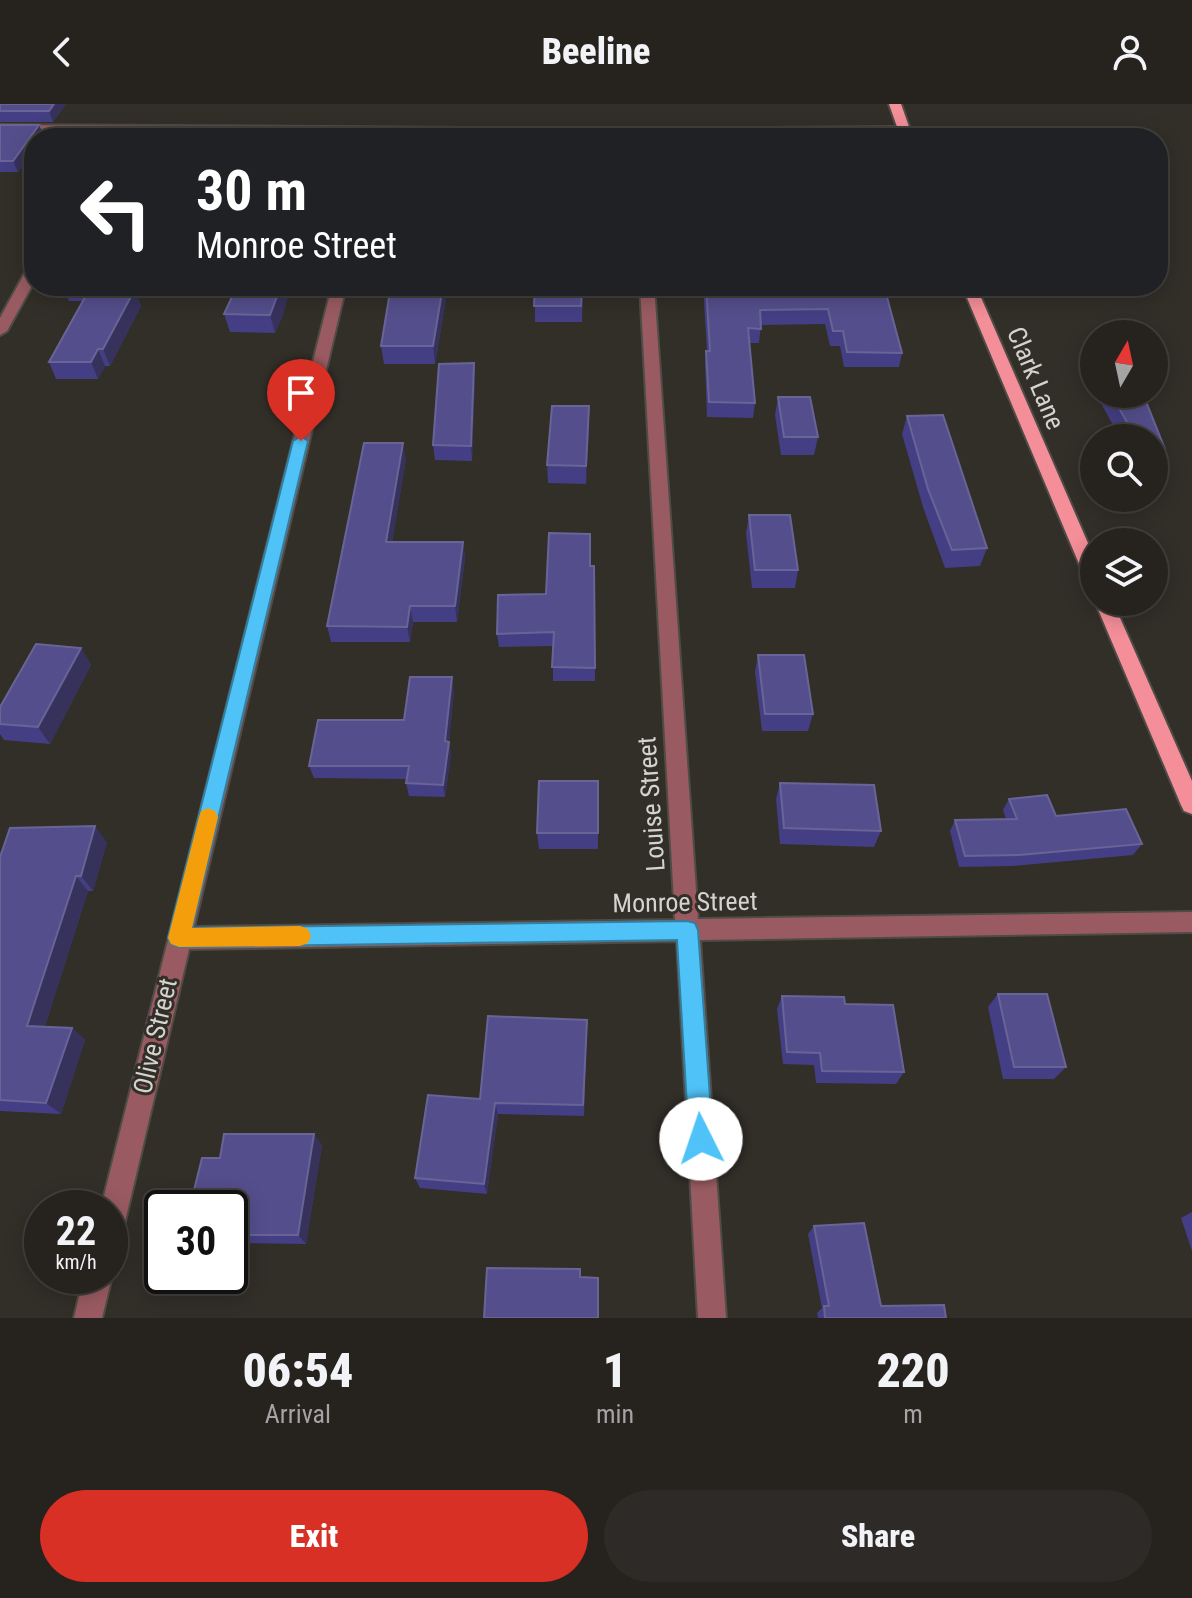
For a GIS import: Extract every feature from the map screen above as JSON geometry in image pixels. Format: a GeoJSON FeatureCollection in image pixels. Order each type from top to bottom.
{"type":"FeatureCollection","features":[{"type":"Feature","properties":{"kind":"main road"},"geometry":{"type":"LineString","coordinates":[[895,104],[904,128]]}},
{"type":"Feature","properties":{"kind":"main road","name":"Clark Lane"},"geometry":{"type":"LineString","coordinates":[[973,296],[1080,545]]}},
{"type":"Feature","properties":{"kind":"main road"},"geometry":{"type":"LineString","coordinates":[[1110,616],[1192,805]]}},
{"type":"Feature","properties":{"kind":"street"},"geometry":{"type":"LineString","coordinates":[[0,129],[24,130]]}},
{"type":"Feature","properties":{"kind":"street"},"geometry":{"type":"LineString","coordinates":[[0,331],[24,287]]}},
{"type":"Feature","properties":{"kind":"street","name":"Olive Street"},"geometry":{"type":"LineString","coordinates":[[119,1190],[337,296]]}},
{"type":"Feature","properties":{"kind":"street","name":"Louise Street"},"geometry":{"type":"LineString","coordinates":[[648,296],[712,1318]]}},
{"type":"Feature","properties":{"kind":"street","name":"Monroe Street"},"geometry":{"type":"LineString","coordinates":[[179,938],[1192,922]]}},
{"type":"Feature","properties":{"kind":"street"},"geometry":{"type":"LineString","coordinates":[[88,1318],[94,1294]]}},
{"type":"Feature","properties":{"kind":"building"},"geometry":{"type":"Polygon","coordinates":[[[0,104],[54,104],[49,111],[0,111],[0,104]]]}},
{"type":"Feature","properties":{"kind":"building"},"geometry":{"type":"Polygon","coordinates":[[[0,125],[39,125],[37,128],[24,128],[24,146],[13,161],[0,161],[0,125]]]}},
{"type":"Feature","properties":{"kind":"building"},"geometry":{"type":"Polygon","coordinates":[[[86,296],[131,296],[103,349],[98,349],[91,362],[49,362],[86,296]]]}},
{"type":"Feature","properties":{"kind":"building"},"geometry":{"type":"Polygon","coordinates":[[[232,296],[277,296],[270,315],[224,314],[232,296]]]}},
{"type":"Feature","properties":{"kind":"building"},"geometry":{"type":"Polygon","coordinates":[[[389,296],[441,296],[433,346],[381,346],[389,296]]]}},
{"type":"Feature","properties":{"kind":"building"},"geometry":{"type":"Polygon","coordinates":[[[534,296],[582,296],[581,306],[534,306],[534,296]]]}},
{"type":"Feature","properties":{"kind":"building"},"geometry":{"type":"Polygon","coordinates":[[[707,296],[887,296],[902,353],[847,352],[843,331],[833,331],[828,309],[760,310],[761,329],[748,328],[755,403],[709,402],[706,351],[710,351],[707,296]]]}},
{"type":"Feature","properties":{"kind":"building"},"geometry":{"type":"Polygon","coordinates":[[[474,363],[471,446],[433,445],[439,364],[474,363]]]}},
{"type":"Feature","properties":{"kind":"building"},"geometry":{"type":"Polygon","coordinates":[[[778,397],[810,397],[818,437],[784,437],[778,397]]]}},
{"type":"Feature","properties":{"kind":"building"},"geometry":{"type":"Polygon","coordinates":[[[552,406],[589,406],[586,466],[547,465],[552,406]]]}},
{"type":"Feature","properties":{"kind":"building"},"geometry":{"type":"Polygon","coordinates":[[[1119,408],[1149,408],[1155,424],[1128,424],[1119,408]]]}},
{"type":"Feature","properties":{"kind":"building"},"geometry":{"type":"Polygon","coordinates":[[[943,415],[987,548],[952,550],[928,489],[907,416],[943,415]]]}},
{"type":"Feature","properties":{"kind":"building"},"geometry":{"type":"Polygon","coordinates":[[[364,443],[403,443],[386,542],[463,542],[455,606],[410,606],[407,627],[327,626],[364,443]]]}},
{"type":"Feature","properties":{"kind":"building"},"geometry":{"type":"Polygon","coordinates":[[[749,515],[790,515],[798,570],[755,570],[749,515]]]}},
{"type":"Feature","properties":{"kind":"building"},"geometry":{"type":"Polygon","coordinates":[[[549,533],[590,534],[590,566],[594,566],[595,668],[552,667],[554,632],[497,634],[498,595],[546,594],[549,533]]]}},
{"type":"Feature","properties":{"kind":"building"},"geometry":{"type":"Polygon","coordinates":[[[36,644],[81,648],[38,727],[0,724],[0,707],[36,644]]]}},
{"type":"Feature","properties":{"kind":"building"},"geometry":{"type":"Polygon","coordinates":[[[758,655],[804,655],[813,714],[765,714],[758,655]]]}},
{"type":"Feature","properties":{"kind":"building"},"geometry":{"type":"Polygon","coordinates":[[[410,677],[452,677],[445,741],[449,742],[443,785],[406,783],[409,766],[309,766],[318,720],[404,720],[410,677]]]}},
{"type":"Feature","properties":{"kind":"building"},"geometry":{"type":"Polygon","coordinates":[[[539,781],[598,781],[598,833],[537,833],[539,781]]]}},
{"type":"Feature","properties":{"kind":"building"},"geometry":{"type":"Polygon","coordinates":[[[780,783],[874,785],[881,831],[784,828],[780,783]]]}},
{"type":"Feature","properties":{"kind":"building"},"geometry":{"type":"Polygon","coordinates":[[[1047,795],[1056,816],[1126,809],[1142,844],[1019,855],[965,856],[955,820],[1017,819],[1009,799],[1047,795]]]}},
{"type":"Feature","properties":{"kind":"building"},"geometry":{"type":"Polygon","coordinates":[[[95,826],[81,876],[76,876],[27,1026],[72,1028],[46,1103],[0,1100],[0,857],[10,828],[95,826]]]}},
{"type":"Feature","properties":{"kind":"building"},"geometry":{"type":"Polygon","coordinates":[[[998,994],[1047,994],[1066,1067],[1014,1067],[998,994]]]}},
{"type":"Feature","properties":{"kind":"building"},"geometry":{"type":"Polygon","coordinates":[[[782,996],[844,997],[845,1004],[893,1005],[904,1072],[822,1071],[820,1053],[787,1052],[782,996]]]}},
{"type":"Feature","properties":{"kind":"building"},"geometry":{"type":"Polygon","coordinates":[[[488,1016],[587,1020],[583,1105],[495,1103],[484,1184],[415,1178],[428,1095],[480,1099],[488,1016]]]}},
{"type":"Feature","properties":{"kind":"building"},"geometry":{"type":"Polygon","coordinates":[[[224,1134],[314,1134],[298,1235],[248,1235],[248,1190],[194,1190],[202,1158],[220,1158],[224,1134]]]}},
{"type":"Feature","properties":{"kind":"building"},"geometry":{"type":"Polygon","coordinates":[[[864,1223],[881,1306],[944,1305],[946,1318],[825,1318],[824,1306],[829,1306],[814,1226],[864,1223]]]}},
{"type":"Feature","properties":{"kind":"building"},"geometry":{"type":"Polygon","coordinates":[[[487,1268],[580,1269],[580,1277],[598,1278],[598,1318],[484,1318],[487,1268]]]}},
{"type":"Feature","properties":{"kind":"slow traffic"},"geometry":{"type":"LineString","coordinates":[[208,817],[179,938],[300,936]]}},
{"type":"Feature","properties":{"kind":"route"},"geometry":{"type":"LineString","coordinates":[[301,441],[179,938],[687,930],[701,1139]]}}]}
